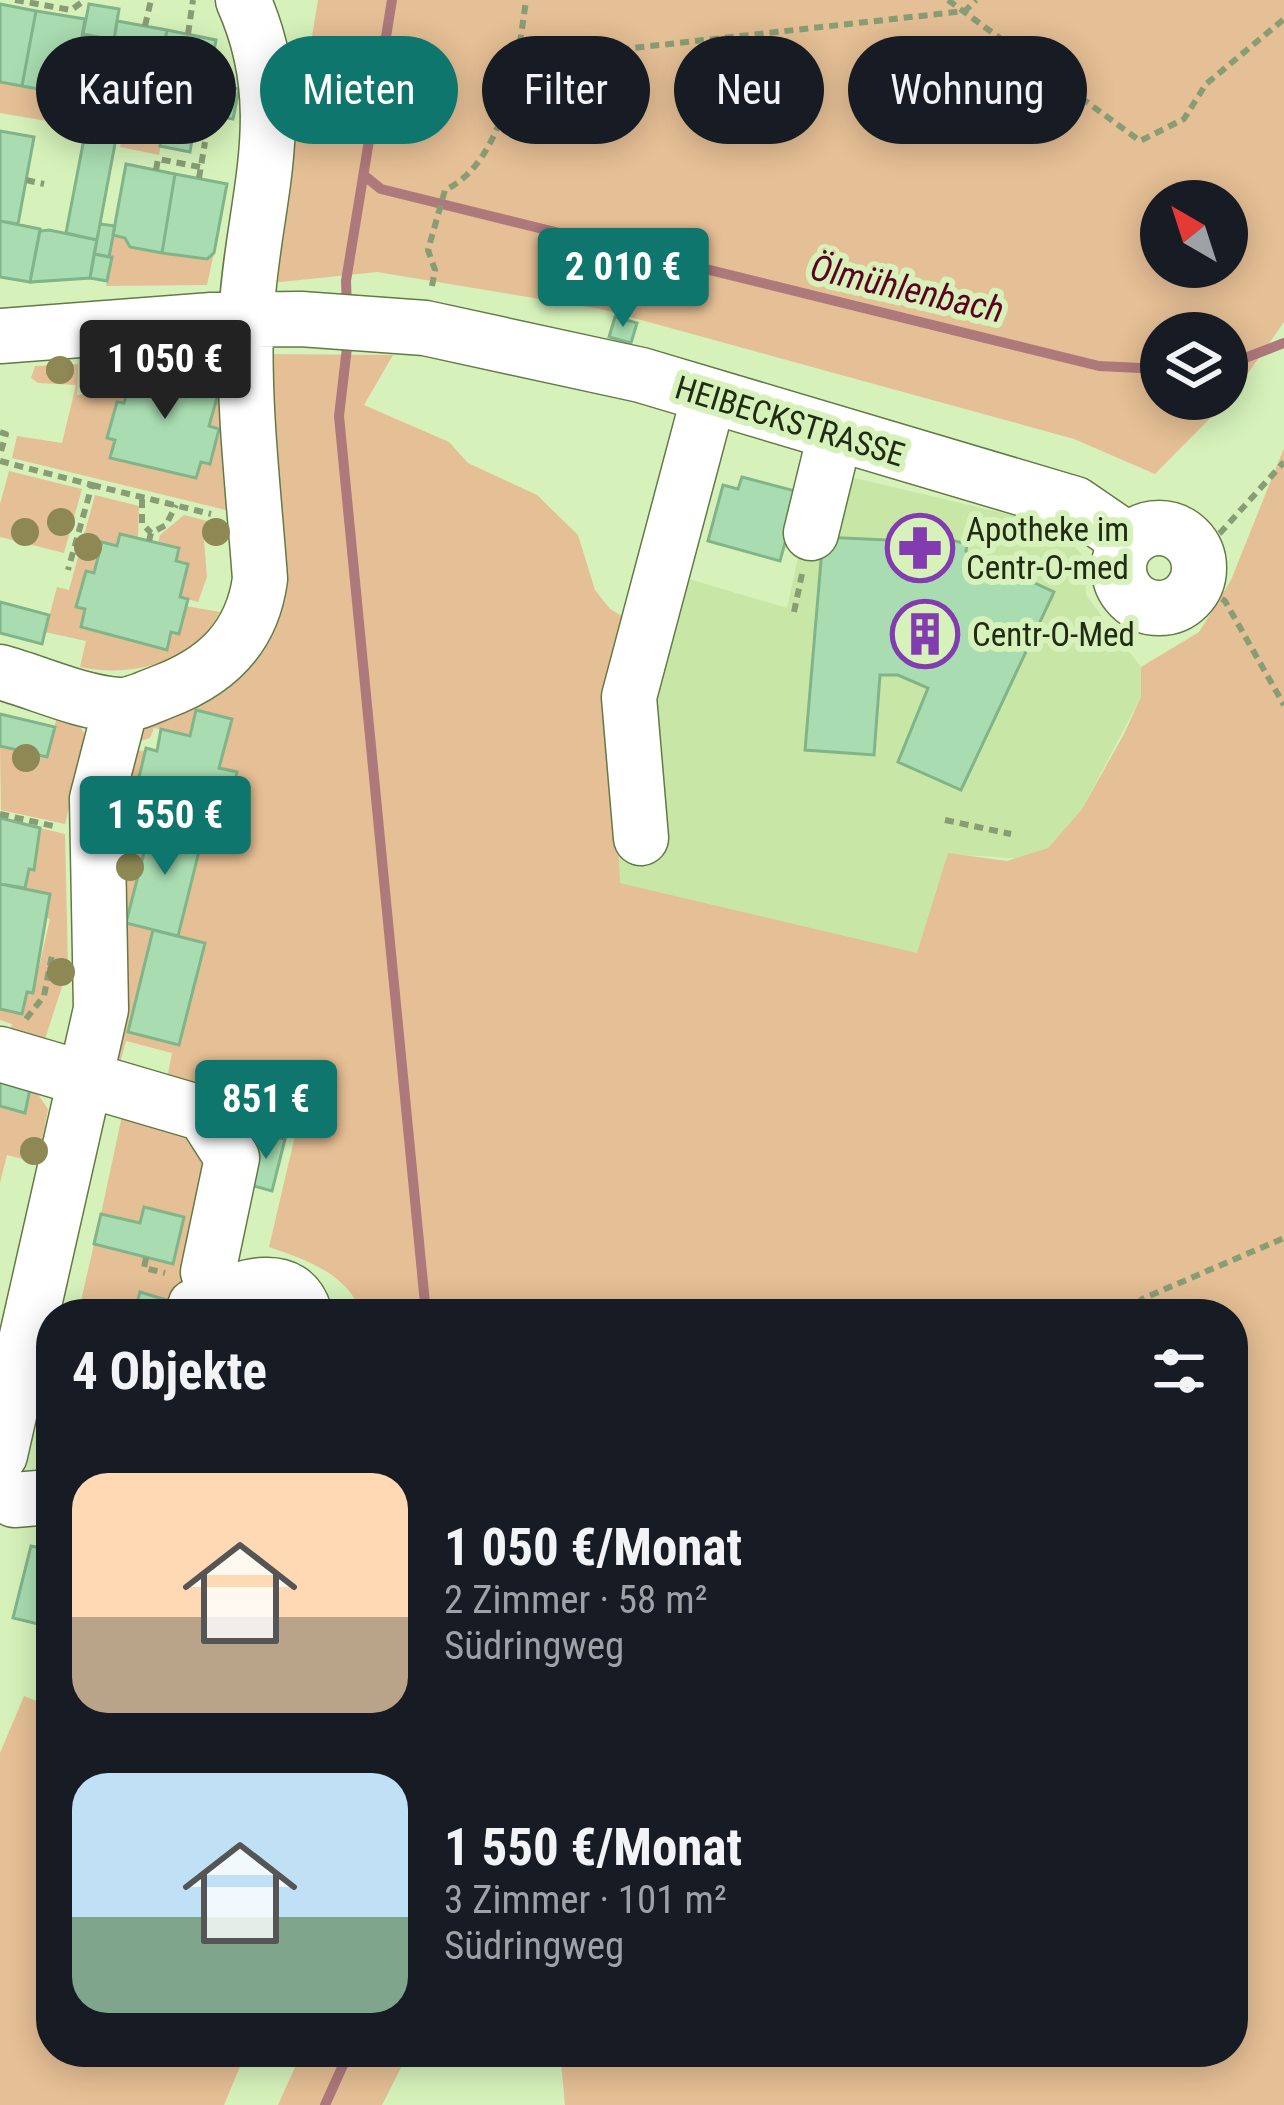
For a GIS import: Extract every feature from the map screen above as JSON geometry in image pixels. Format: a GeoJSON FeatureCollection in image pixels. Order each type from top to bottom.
{"type":"FeatureCollection","features":[{"type":"Feature","properties":{"kind":"street"},"geometry":{"type":"LineString","coordinates":[[0,672],[121,706],[192,679],[238,643],[258,595],[246,320],[271,118],[265,70],[243,0]]}},
{"type":"Feature","properties":{"kind":"street","name":"HEIBECKSTRASSE"},"geometry":{"type":"LineString","coordinates":[[0,314],[80,327]]}},
{"type":"Feature","properties":{"kind":"street","name":"HEIBECKSTRASSE"},"geometry":{"type":"LineString","coordinates":[[0,336],[80,327],[246,320],[301,319],[407,328],[641,375],[1075,504],[1129,541]]}},
{"type":"Feature","properties":{"kind":"street"},"geometry":{"type":"LineString","coordinates":[[641,838],[629,697],[709,396]]}},
{"type":"Feature","properties":{"kind":"street"},"geometry":{"type":"LineString","coordinates":[[811,533],[835,435]]}},
{"type":"Feature","properties":{"kind":"street"},"geometry":{"type":"LineString","coordinates":[[1165,528],[1183,536],[1196,567],[1172,607],[1138,603],[1118,574],[1120,556],[1129,541],[1145,530],[1165,528]]}},
{"type":"Feature","properties":{"kind":"street"},"geometry":{"type":"LineString","coordinates":[[47,1299],[100,1010],[99,787],[121,706]]}},
{"type":"Feature","properties":{"kind":"street"},"geometry":{"type":"LineString","coordinates":[[6,1039],[86,1078],[181,1102],[204,1114],[220,1130],[232,1158],[200,1293]]}},
{"type":"Feature","properties":{"kind":"street"},"geometry":{"type":"LineString","coordinates":[[214,1299],[252,1285],[278,1284],[301,1299]]}},
{"type":"Feature","properties":{"kind":"street"},"geometry":{"type":"LineString","coordinates":[[13,1495],[36,1364]]}},
{"type":"Feature","properties":{"kind":"path"},"geometry":{"type":"LineString","coordinates":[[13,2],[58,12],[86,0]]}},
{"type":"Feature","properties":{"kind":"path"},"geometry":{"type":"LineString","coordinates":[[146,26],[151,0]]}},
{"type":"Feature","properties":{"kind":"path"},"geometry":{"type":"LineString","coordinates":[[188,34],[193,0]]}},
{"type":"Feature","properties":{"kind":"path"},"geometry":{"type":"LineString","coordinates":[[518,36],[526,0]]}},
{"type":"Feature","properties":{"kind":"path"},"geometry":{"type":"LineString","coordinates":[[948,0],[1140,141],[1184,119],[1206,84],[1284,20]]}},
{"type":"Feature","properties":{"kind":"path"},"geometry":{"type":"LineString","coordinates":[[650,46],[965,11],[976,0]]}},
{"type":"Feature","properties":{"kind":"path"},"geometry":{"type":"LineString","coordinates":[[199,178],[205,144]]}},
{"type":"Feature","properties":{"kind":"path"},"geometry":{"type":"LineString","coordinates":[[435,270],[428,250],[445,190],[472,171],[488,144]]}},
{"type":"Feature","properties":{"kind":"path"},"geometry":{"type":"LineString","coordinates":[[156,170],[158,159],[200,167]]}},
{"type":"Feature","properties":{"kind":"path"},"geometry":{"type":"LineString","coordinates":[[26,180],[44,184]]}},
{"type":"Feature","properties":{"kind":"path"},"geometry":{"type":"LineString","coordinates":[[0,432],[6,434],[0,458],[256,524]]}},
{"type":"Feature","properties":{"kind":"path"},"geometry":{"type":"LineString","coordinates":[[1284,462],[1196,567],[1225,602],[1284,705]]}},
{"type":"Feature","properties":{"kind":"path"},"geometry":{"type":"LineString","coordinates":[[68,570],[92,485]]}},
{"type":"Feature","properties":{"kind":"path"},"geometry":{"type":"LineString","coordinates":[[140,497],[142,523],[150,537],[163,529],[176,506]]}},
{"type":"Feature","properties":{"kind":"path"},"geometry":{"type":"LineString","coordinates":[[0,814],[97,837]]}},
{"type":"Feature","properties":{"kind":"path"},"geometry":{"type":"LineString","coordinates":[[945,820],[1011,834]]}},
{"type":"Feature","properties":{"kind":"path"},"geometry":{"type":"LineString","coordinates":[[6,1039],[43,998],[52,955]]}},
{"type":"Feature","properties":{"kind":"path"},"geometry":{"type":"LineString","coordinates":[[1142,1299],[1284,1238]]}},
{"type":"Feature","properties":{"kind":"shaded area"},"geometry":{"type":"Polygon","coordinates":[[[318,0],[1284,0],[1284,322],[1248,373],[1248,312],[1140,312],[1140,420],[1208,420],[1155,474],[1074,439],[601,309],[377,272],[271,283],[282,144],[458,144],[458,36],[312,36],[318,0]]]}},
{"type":"Feature","properties":{"kind":"shaded area"},"geometry":{"type":"Polygon","coordinates":[[[0,82],[36,89],[36,119],[0,113],[0,82]]]}},
{"type":"Feature","properties":{"kind":"shaded area"},"geometry":{"type":"Polygon","coordinates":[[[121,144],[161,144],[159,155],[121,144]]]}},
{"type":"Feature","properties":{"kind":"shaded area"},"geometry":{"type":"Polygon","coordinates":[[[113,235],[162,253],[206,259],[214,253],[207,285],[106,286],[113,235]]]}},
{"type":"Feature","properties":{"kind":"shaded area"},"geometry":{"type":"Polygon","coordinates":[[[172,351],[168,368],[150,363],[147,376],[133,373],[124,403],[116,402],[107,437],[115,440],[111,458],[196,478],[201,462],[210,463],[219,430],[209,426],[218,394],[196,388],[198,375],[182,371],[185,352],[207,357],[222,374],[230,511],[12,458],[17,436],[62,443],[76,385],[38,383],[31,378],[35,366],[78,364],[77,395],[127,389],[127,358],[172,351]]]}},
{"type":"Feature","properties":{"kind":"shaded area"},"geometry":{"type":"Polygon","coordinates":[[[260,354],[393,355],[364,405],[449,442],[468,463],[537,495],[578,535],[595,590],[610,609],[634,623],[610,686],[620,883],[917,953],[948,853],[1007,861],[1048,848],[1082,809],[1141,697],[1141,667],[1199,632],[1231,580],[1284,448],[1284,2105],[565,2105],[561,2067],[1248,2067],[1248,1299],[354,1299],[336,1278],[269,1247],[301,1110],[268,1108],[167,1079],[172,1053],[126,1041],[119,1067],[114,1062],[121,797],[133,750],[145,751],[130,814],[152,821],[127,923],[153,930],[128,1032],[179,1045],[205,943],[178,936],[204,831],[213,833],[221,803],[229,804],[236,773],[219,768],[231,720],[196,711],[190,736],[154,728],[150,738],[137,742],[147,724],[227,674],[260,354]]]}},
{"type":"Feature","properties":{"kind":"shaded area"},"geometry":{"type":"Polygon","coordinates":[[[817,469],[1041,522],[1070,541],[1085,559],[1086,595],[1141,667],[1141,697],[1082,809],[1048,848],[1027,859],[948,854],[918,954],[619,883],[610,686],[652,568],[787,608],[817,469]]]}},
{"type":"Feature","properties":{"kind":"shaded area"},"geometry":{"type":"Polygon","coordinates":[[[9,471],[82,489],[64,553],[0,537],[0,504],[9,471]]]}},
{"type":"Feature","properties":{"kind":"shaded area"},"geometry":{"type":"Polygon","coordinates":[[[95,495],[139,506],[138,538],[120,534],[117,546],[102,543],[94,573],[86,571],[77,606],[85,609],[81,627],[166,650],[171,632],[179,633],[186,606],[220,612],[209,629],[178,655],[140,668],[80,667],[86,641],[45,632],[57,587],[69,590],[95,495]]]}},
{"type":"Feature","properties":{"kind":"shaded area"},"geometry":{"type":"Polygon","coordinates":[[[184,515],[230,527],[230,535],[204,540],[207,577],[198,602],[180,597],[188,564],[176,561],[179,549],[158,543],[160,535],[184,515]]]}},
{"type":"Feature","properties":{"kind":"shaded area"},"geometry":{"type":"Polygon","coordinates":[[[59,710],[75,719],[86,736],[65,824],[1,810],[0,746],[46,757],[59,710]]]}},
{"type":"Feature","properties":{"kind":"shaded area"},"geometry":{"type":"Polygon","coordinates":[[[40,828],[65,834],[68,968],[39,1058],[6,1049],[12,1024],[0,1020],[0,1009],[21,1014],[27,992],[33,993],[50,919],[45,917],[50,894],[25,888],[29,869],[34,869],[40,828]]]}},
{"type":"Feature","properties":{"kind":"shaded area"},"geometry":{"type":"Polygon","coordinates":[[[31,1084],[48,1109],[38,1163],[7,1155],[0,1183],[0,1106],[24,1112],[31,1084]]]}},
{"type":"Feature","properties":{"kind":"shaded area"},"geometry":{"type":"Polygon","coordinates":[[[126,1097],[173,1109],[213,1155],[180,1299],[81,1299],[94,1244],[173,1264],[184,1217],[144,1207],[140,1223],[101,1214],[126,1097]]]}},
{"type":"Feature","properties":{"kind":"shaded area"},"geometry":{"type":"Polygon","coordinates":[[[24,1696],[36,1701],[36,2067],[240,2067],[224,2105],[0,2105],[0,1753],[24,1696]]]}},
{"type":"Feature","properties":{"kind":"shaded area"},"geometry":{"type":"Polygon","coordinates":[[[295,2067],[401,2067],[382,2105],[278,2105],[295,2067]]]}},
{"type":"Feature","properties":{"kind":"building"},"geometry":{"type":"Polygon","coordinates":[[[0,4],[36,11],[22,86],[0,82],[0,4]]]}},
{"type":"Feature","properties":{"kind":"building"},"geometry":{"type":"Polygon","coordinates":[[[89,4],[119,9],[115,36],[83,34],[89,4]]]}},
{"type":"Feature","properties":{"kind":"building"},"geometry":{"type":"Polygon","coordinates":[[[36,11],[85,19],[82,36],[36,36],[36,89],[22,86],[36,11]]]}},
{"type":"Feature","properties":{"kind":"building"},"geometry":{"type":"Polygon","coordinates":[[[117,21],[167,30],[166,36],[114,36],[117,21]]]}},
{"type":"Feature","properties":{"kind":"building"},"geometry":{"type":"Polygon","coordinates":[[[167,30],[196,36],[166,36],[167,30]]]}},
{"type":"Feature","properties":{"kind":"building"},"geometry":{"type":"Polygon","coordinates":[[[0,131],[34,137],[18,224],[0,221],[0,131]]]}},
{"type":"Feature","properties":{"kind":"building"},"geometry":{"type":"Polygon","coordinates":[[[83,144],[115,144],[97,240],[66,233],[83,144]]]}},
{"type":"Feature","properties":{"kind":"building"},"geometry":{"type":"Polygon","coordinates":[[[160,144],[191,144],[190,152],[160,144]]]}},
{"type":"Feature","properties":{"kind":"building"},"geometry":{"type":"Polygon","coordinates":[[[126,164],[175,174],[162,253],[130,247],[125,238],[113,235],[126,164]]]}},
{"type":"Feature","properties":{"kind":"building"},"geometry":{"type":"Polygon","coordinates":[[[175,174],[227,184],[214,253],[207,259],[162,253],[175,174]]]}},
{"type":"Feature","properties":{"kind":"building"},"geometry":{"type":"Polygon","coordinates":[[[0,221],[40,229],[30,282],[0,277],[0,221]]]}},
{"type":"Feature","properties":{"kind":"building"},"geometry":{"type":"Polygon","coordinates":[[[100,224],[115,226],[109,257],[94,254],[100,224]]]}},
{"type":"Feature","properties":{"kind":"building"},"geometry":{"type":"Polygon","coordinates":[[[40,231],[97,240],[90,278],[30,282],[40,231]]]}},
{"type":"Feature","properties":{"kind":"building"},"geometry":{"type":"Polygon","coordinates":[[[94,254],[112,257],[107,281],[90,278],[94,254]]]}},
{"type":"Feature","properties":{"kind":"building"},"geometry":{"type":"Polygon","coordinates":[[[615,317],[637,323],[631,343],[609,337],[615,317]]]}},
{"type":"Feature","properties":{"kind":"building"},"geometry":{"type":"Polygon","coordinates":[[[150,363],[199,375],[196,388],[218,394],[209,426],[219,429],[210,464],[201,462],[196,478],[110,458],[115,440],[107,438],[117,402],[124,403],[133,373],[147,376],[150,363]]]}},
{"type":"Feature","properties":{"kind":"building"},"geometry":{"type":"Polygon","coordinates":[[[742,477],[799,492],[780,561],[708,541],[723,485],[738,489],[742,477]]]}},
{"type":"Feature","properties":{"kind":"building","name":"Centr-O-Med"},"geometry":{"type":"Polygon","coordinates":[[[920,532],[967,544],[966,551],[1054,592],[961,790],[898,762],[928,688],[898,675],[880,675],[874,755],[805,750],[823,537],[909,541],[920,532]]]}},
{"type":"Feature","properties":{"kind":"building"},"geometry":{"type":"Polygon","coordinates":[[[120,534],[179,548],[176,561],[188,564],[180,597],[188,599],[179,634],[171,632],[167,650],[81,627],[85,609],[76,607],[86,571],[94,573],[102,542],[117,546],[120,534]]]}},
{"type":"Feature","properties":{"kind":"building"},"geometry":{"type":"Polygon","coordinates":[[[0,602],[49,615],[42,644],[0,633],[0,602]]]}},
{"type":"Feature","properties":{"kind":"building"},"geometry":{"type":"Polygon","coordinates":[[[196,710],[232,719],[219,768],[237,772],[229,805],[221,803],[213,833],[130,815],[146,748],[157,751],[161,729],[190,736],[196,710]]]}},
{"type":"Feature","properties":{"kind":"building"},"geometry":{"type":"Polygon","coordinates":[[[0,714],[55,727],[47,757],[0,746],[0,714]]]}},
{"type":"Feature","properties":{"kind":"building"},"geometry":{"type":"Polygon","coordinates":[[[0,818],[40,828],[34,870],[29,869],[25,888],[0,884],[0,818]]]}},
{"type":"Feature","properties":{"kind":"building"},"geometry":{"type":"Polygon","coordinates":[[[152,821],[204,831],[178,936],[126,923],[152,821]]]}},
{"type":"Feature","properties":{"kind":"building"},"geometry":{"type":"Polygon","coordinates":[[[0,884],[50,894],[33,993],[27,992],[22,1014],[0,1009],[0,884]]]}},
{"type":"Feature","properties":{"kind":"building"},"geometry":{"type":"Polygon","coordinates":[[[153,930],[205,943],[179,1045],[128,1032],[153,930]]]}},
{"type":"Feature","properties":{"kind":"building"},"geometry":{"type":"Polygon","coordinates":[[[0,1076],[31,1084],[25,1113],[0,1106],[0,1076]]]}},
{"type":"Feature","properties":{"kind":"building"},"geometry":{"type":"Polygon","coordinates":[[[260,1133],[285,1139],[272,1191],[247,1184],[260,1133]]]}},
{"type":"Feature","properties":{"kind":"building"},"geometry":{"type":"Polygon","coordinates":[[[144,1207],[184,1217],[173,1264],[94,1244],[101,1214],[140,1223],[144,1207]]]}},
{"type":"Feature","properties":{"kind":"building"},"geometry":{"type":"Polygon","coordinates":[[[31,1546],[36,1547],[36,1623],[13,1618],[31,1546]]]}},
{"type":"Feature","properties":{"kind":"waterway"},"geometry":{"type":"LineString","coordinates":[[347,308],[346,281],[392,0]]}},
{"type":"Feature","properties":{"kind":"waterway","name":"Ölmühlenbach"},"geometry":{"type":"LineString","coordinates":[[366,177],[381,189],[1099,366],[1140,368]]}},
{"type":"Feature","properties":{"kind":"waterway"},"geometry":{"type":"LineString","coordinates":[[348,339],[339,416],[425,1299]]}},
{"type":"Feature","properties":{"kind":"waterway","name":"Ölmühlenbach"},"geometry":{"type":"LineString","coordinates":[[1248,357],[1284,343]]}},
{"type":"Feature","properties":{"kind":"waterway"},"geometry":{"type":"LineString","coordinates":[[325,2105],[342,2067]]}},
{"type":"Feature","properties":{"kind":"place","name":"Apotheke im Centr-O-med"},"geometry":{"type":"Point","coordinates":[920,548]}},
{"type":"Feature","properties":{"kind":"place","name":"Centr-O-Med"},"geometry":{"type":"Point","coordinates":[925,634]}}]}
